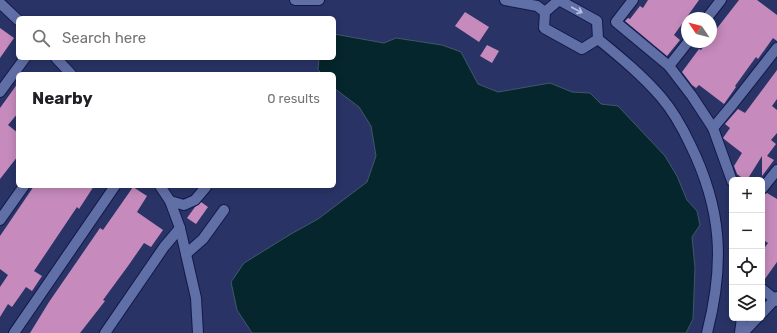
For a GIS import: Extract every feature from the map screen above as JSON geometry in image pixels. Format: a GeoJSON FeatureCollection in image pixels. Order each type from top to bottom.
{"type":"FeatureCollection","features":[{"type":"Feature","properties":{"kind":"street"},"geometry":{"type":"LineString","coordinates":[[294,0],[319,0]]}},
{"type":"Feature","properties":{"kind":"street"},"geometry":{"type":"LineString","coordinates":[[505,0],[541,6],[559,0],[598,21],[598,39],[636,71],[662,98],[681,126],[698,161],[711,196],[718,240],[718,281],[707,333]]}},
{"type":"Feature","properties":{"kind":"street"},"geometry":{"type":"LineString","coordinates":[[633,0],[616,22],[669,66],[692,96],[713,128],[731,177]]}},
{"type":"Feature","properties":{"kind":"street"},"geometry":{"type":"LineString","coordinates":[[711,12],[720,0]]}},
{"type":"Feature","properties":{"kind":"street"},"geometry":{"type":"LineString","coordinates":[[0,3],[16,18]]}},
{"type":"Feature","properties":{"kind":"street"},"geometry":{"type":"LineString","coordinates":[[541,6],[544,28],[582,49],[598,39]]}},
{"type":"Feature","properties":{"kind":"street"},"geometry":{"type":"LineString","coordinates":[[669,66],[683,48]]}},
{"type":"Feature","properties":{"kind":"street"},"geometry":{"type":"LineString","coordinates":[[713,128],[777,48]]}},
{"type":"Feature","properties":{"kind":"street"},"geometry":{"type":"LineString","coordinates":[[0,92],[24,60]]}},
{"type":"Feature","properties":{"kind":"street"},"geometry":{"type":"LineString","coordinates":[[58,60],[69,72]]}},
{"type":"Feature","properties":{"kind":"street"},"geometry":{"type":"LineString","coordinates":[[765,185],[777,170]]}},
{"type":"Feature","properties":{"kind":"street"},"geometry":{"type":"LineString","coordinates":[[0,220],[23,188]]}},
{"type":"Feature","properties":{"kind":"street"},"geometry":{"type":"LineString","coordinates":[[14,333],[114,188]]}},
{"type":"Feature","properties":{"kind":"street"},"geometry":{"type":"LineString","coordinates":[[161,188],[170,201],[180,228],[196,298],[198,333]]}},
{"type":"Feature","properties":{"kind":"street"},"geometry":{"type":"LineString","coordinates":[[170,201],[184,205],[195,200],[205,188]]}},
{"type":"Feature","properties":{"kind":"street"},"geometry":{"type":"LineString","coordinates":[[186,254],[203,239],[224,210]]}},
{"type":"Feature","properties":{"kind":"street"},"geometry":{"type":"LineString","coordinates":[[105,333],[164,247],[180,228]]}},
{"type":"Feature","properties":{"kind":"street"},"geometry":{"type":"LineString","coordinates":[[765,291],[776,299],[765,310]]}},
{"type":"Feature","properties":{"kind":"street"},"geometry":{"type":"LineString","coordinates":[[740,333],[742,321]]}},
{"type":"Feature","properties":{"kind":"street"},"geometry":{"type":"LineString","coordinates":[[743,333],[754,321]]}},
{"type":"Feature","properties":{"kind":"shaded area"},"geometry":{"type":"Polygon","coordinates":[[[336,34],[384,43],[396,38],[442,45],[461,52],[478,84],[498,92],[550,83],[572,92],[590,93],[601,104],[618,106],[665,156],[677,176],[687,200],[697,211],[700,225],[692,237],[695,268],[693,319],[686,333],[252,333],[237,310],[231,282],[244,263],[318,219],[367,182],[376,156],[371,126],[359,107],[336,90],[336,72],[320,72],[318,70],[319,60],[336,60],[336,34]]]}},
{"type":"Feature","properties":{"kind":"building"},"geometry":{"type":"Polygon","coordinates":[[[648,0],[699,0],[690,12],[681,12],[681,25],[674,35],[680,40],[667,56],[625,21],[628,18],[630,19],[640,6],[643,8],[648,0]]]}},
{"type":"Feature","properties":{"kind":"building"},"geometry":{"type":"Polygon","coordinates":[[[739,0],[757,0],[777,15],[777,41],[773,38],[758,59],[756,57],[724,104],[699,85],[696,88],[692,85],[682,72],[699,49],[717,48],[717,28],[739,0]]]}},
{"type":"Feature","properties":{"kind":"building"},"geometry":{"type":"Polygon","coordinates":[[[465,12],[489,27],[479,42],[455,26],[465,12]]]}},
{"type":"Feature","properties":{"kind":"building"},"geometry":{"type":"Polygon","coordinates":[[[0,28],[14,38],[0,58],[0,28]]]}},
{"type":"Feature","properties":{"kind":"building"},"geometry":{"type":"Polygon","coordinates":[[[487,45],[499,51],[492,63],[480,56],[487,45]]]}},
{"type":"Feature","properties":{"kind":"building"},"geometry":{"type":"Polygon","coordinates":[[[777,70],[777,99],[772,106],[777,110],[777,133],[771,140],[776,144],[767,156],[774,160],[762,176],[762,156],[749,177],[741,177],[737,174],[734,166],[742,153],[723,138],[730,128],[725,124],[738,109],[745,113],[777,70]]]}},
{"type":"Feature","properties":{"kind":"building"},"geometry":{"type":"Polygon","coordinates":[[[16,86],[16,115],[8,125],[16,131],[16,159],[0,179],[0,108],[16,86]]]}},
{"type":"Feature","properties":{"kind":"building"},"geometry":{"type":"Polygon","coordinates":[[[33,188],[93,188],[79,209],[77,207],[34,271],[42,276],[32,291],[26,287],[12,307],[8,304],[0,317],[0,287],[8,275],[0,269],[0,236],[33,188]]]}},
{"type":"Feature","properties":{"kind":"building"},"geometry":{"type":"Polygon","coordinates":[[[132,188],[135,188],[147,196],[137,212],[163,230],[151,247],[144,243],[103,300],[105,301],[80,333],[30,333],[49,302],[100,228],[103,230],[132,188]]]}},
{"type":"Feature","properties":{"kind":"building"},"geometry":{"type":"Polygon","coordinates":[[[767,193],[777,199],[777,262],[765,279],[765,247],[768,243],[765,241],[765,194],[767,193]]]}},
{"type":"Feature","properties":{"kind":"building"},"geometry":{"type":"Polygon","coordinates":[[[201,202],[208,207],[196,224],[187,218],[195,207],[201,202]]]}}]}
